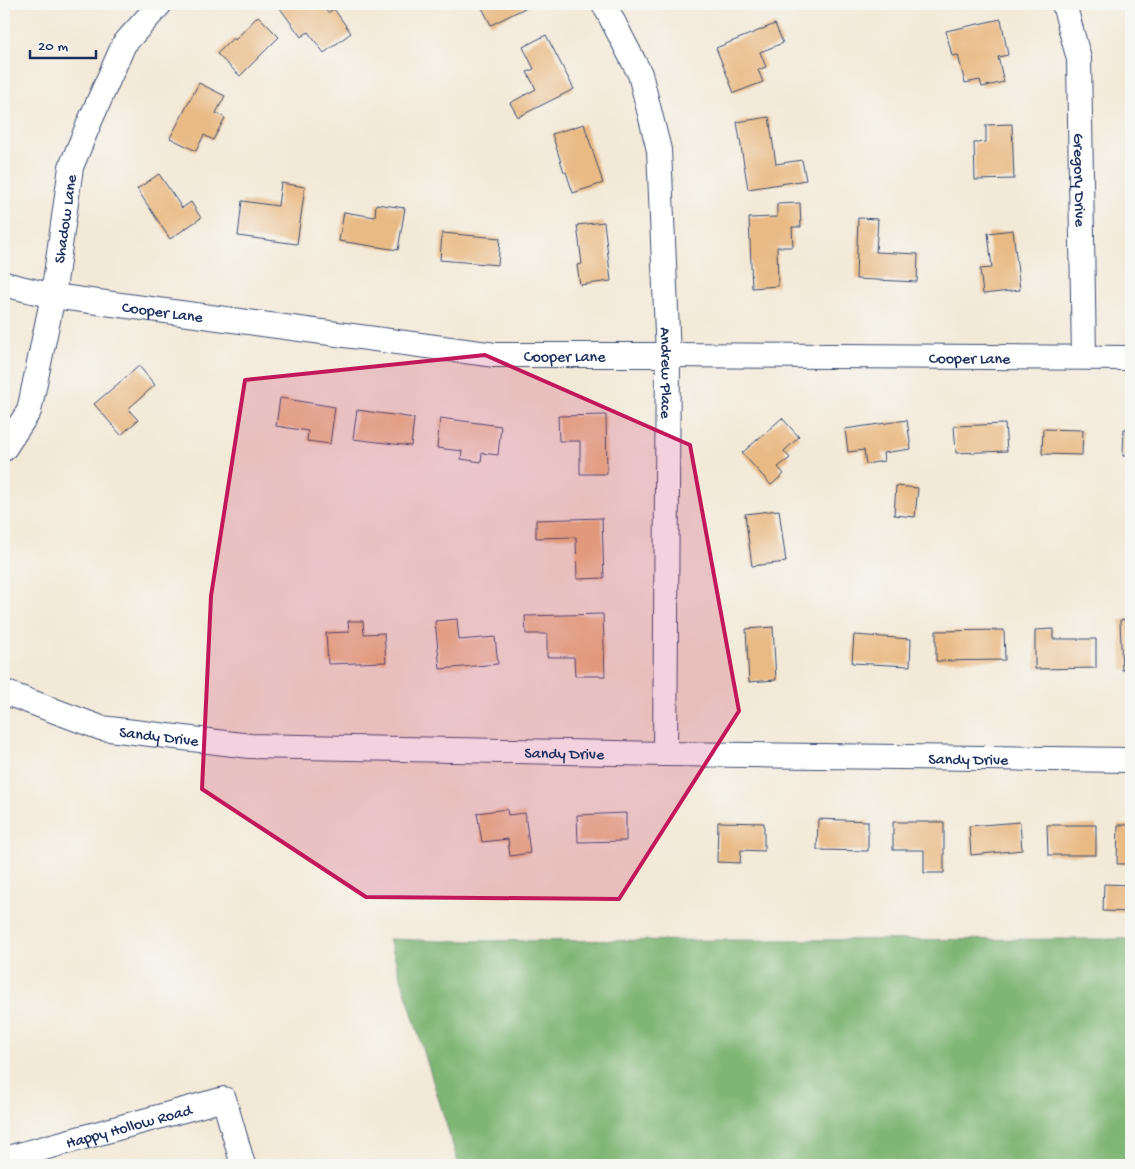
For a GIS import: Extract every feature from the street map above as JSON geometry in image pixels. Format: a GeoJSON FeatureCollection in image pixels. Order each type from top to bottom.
{"type":"FeatureCollection","features":[{"type":"Feature","properties":{"kind":"street","name":"Shadow Lane"},"geometry":{"type":"LineString","coordinates":[[4,449],[29,411],[53,296],[71,167],[124,44],[160,4]]}},
{"type":"Feature","properties":{"kind":"street","name":"Andrew Place"},"geometry":{"type":"LineString","coordinates":[[604,4],[640,74],[659,150],[668,355],[665,754]]}},
{"type":"Feature","properties":{"kind":"street","name":"Gregory Drive"},"geometry":{"type":"LineString","coordinates":[[1064,4],[1079,59],[1084,357]]}},
{"type":"Feature","properties":{"kind":"street","name":"Cooper Lane"},"geometry":{"type":"LineString","coordinates":[[4,284],[53,296],[495,356],[668,355],[1131,358]]}},
{"type":"Feature","properties":{"kind":"street","name":"Sandy Drive"},"geometry":{"type":"LineString","coordinates":[[4,692],[101,728],[250,746],[1131,760]]}},
{"type":"Feature","properties":{"kind":"street","name":"Happy Hollow Road"},"geometry":{"type":"LineString","coordinates":[[4,1159],[224,1099],[243,1165]]}},
{"type":"Feature","properties":{"kind":"highlighted area"},"geometry":{"type":"Polygon","coordinates":[[[485,355],[690,445],[739,711],[619,899],[366,897],[202,789],[211,596],[245,380],[485,355]]]}},
{"type":"Feature","properties":{"kind":"green space"},"geometry":{"type":"Polygon","coordinates":[[[389,939],[441,941],[1131,939],[1131,1165],[459,1165],[389,939]]]}},
{"type":"Feature","properties":{"kind":"building"},"geometry":{"type":"Polygon","coordinates":[[[277,4],[321,4],[328,13],[334,9],[351,33],[324,53],[308,32],[301,37],[277,4]]]}},
{"type":"Feature","properties":{"kind":"building"},"geometry":{"type":"Polygon","coordinates":[[[480,4],[533,4],[491,25],[480,4]]]}},
{"type":"Feature","properties":{"kind":"building"},"geometry":{"type":"Polygon","coordinates":[[[258,16],[279,37],[240,76],[217,54],[233,38],[235,40],[258,16]]]}},
{"type":"Feature","properties":{"kind":"building"},"geometry":{"type":"Polygon","coordinates":[[[1001,19],[1008,55],[998,57],[1004,82],[982,87],[980,80],[965,83],[958,55],[952,56],[946,31],[1001,19]]]}},
{"type":"Feature","properties":{"kind":"building"},"geometry":{"type":"Polygon","coordinates":[[[775,24],[783,43],[760,52],[766,67],[758,70],[763,82],[734,93],[716,48],[775,24]]]}},
{"type":"Feature","properties":{"kind":"building"},"geometry":{"type":"Polygon","coordinates":[[[546,35],[574,89],[518,117],[510,103],[536,89],[527,72],[534,69],[523,47],[546,35]]]}},
{"type":"Feature","properties":{"kind":"building"},"geometry":{"type":"Polygon","coordinates":[[[199,83],[225,96],[216,113],[225,118],[213,140],[204,135],[196,151],[170,138],[199,83]]]}},
{"type":"Feature","properties":{"kind":"building"},"geometry":{"type":"Polygon","coordinates":[[[769,117],[776,164],[802,160],[806,180],[748,189],[737,122],[769,117]]]}},
{"type":"Feature","properties":{"kind":"building"},"geometry":{"type":"Polygon","coordinates":[[[584,124],[603,183],[573,193],[552,134],[584,124]]]}},
{"type":"Feature","properties":{"kind":"building"},"geometry":{"type":"Polygon","coordinates":[[[1012,124],[1014,179],[975,180],[974,143],[986,142],[986,125],[1012,124]]]}},
{"type":"Feature","properties":{"kind":"building"},"geometry":{"type":"Polygon","coordinates":[[[159,174],[182,208],[191,202],[201,218],[170,239],[137,189],[159,174]]]}},
{"type":"Feature","properties":{"kind":"building"},"geometry":{"type":"Polygon","coordinates":[[[281,183],[305,187],[297,244],[238,236],[242,201],[278,206],[281,183]]]}},
{"type":"Feature","properties":{"kind":"building"},"geometry":{"type":"Polygon","coordinates":[[[800,203],[801,227],[792,227],[793,247],[777,247],[778,286],[752,288],[749,218],[777,217],[777,204],[800,203]]]}},
{"type":"Feature","properties":{"kind":"building"},"geometry":{"type":"Polygon","coordinates":[[[376,204],[405,208],[398,250],[339,241],[344,212],[375,217],[376,204]]]}},
{"type":"Feature","properties":{"kind":"building"},"geometry":{"type":"Polygon","coordinates":[[[858,218],[878,219],[876,252],[918,254],[917,282],[856,279],[858,218]]]}},
{"type":"Feature","properties":{"kind":"building"},"geometry":{"type":"Polygon","coordinates":[[[604,222],[611,281],[580,285],[577,265],[582,264],[577,225],[604,222]]]}},
{"type":"Feature","properties":{"kind":"building"},"geometry":{"type":"Polygon","coordinates":[[[1013,230],[1020,290],[983,294],[980,269],[992,268],[988,233],[1013,230]]]}},
{"type":"Feature","properties":{"kind":"building"},"geometry":{"type":"Polygon","coordinates":[[[442,233],[500,238],[498,265],[440,260],[442,233]]]}},
{"type":"Feature","properties":{"kind":"building"},"geometry":{"type":"Polygon","coordinates":[[[139,366],[155,385],[128,409],[138,420],[121,435],[94,404],[139,366]]]}},
{"type":"Feature","properties":{"kind":"building"},"geometry":{"type":"Polygon","coordinates":[[[280,398],[335,407],[330,444],[307,441],[308,431],[276,426],[280,398]]]}},
{"type":"Feature","properties":{"kind":"building"},"geometry":{"type":"Polygon","coordinates":[[[357,410],[414,418],[411,446],[353,439],[357,410]]]}},
{"type":"Feature","properties":{"kind":"building"},"geometry":{"type":"Polygon","coordinates":[[[606,415],[607,474],[580,474],[580,441],[559,441],[558,416],[606,415]]]}},
{"type":"Feature","properties":{"kind":"building"},"geometry":{"type":"Polygon","coordinates":[[[440,418],[501,426],[498,455],[482,453],[481,462],[461,459],[462,451],[437,448],[440,418]]]}},
{"type":"Feature","properties":{"kind":"building"},"geometry":{"type":"Polygon","coordinates":[[[782,418],[799,437],[784,451],[790,458],[778,467],[784,474],[771,485],[742,453],[782,418]]]}},
{"type":"Feature","properties":{"kind":"building"},"geometry":{"type":"Polygon","coordinates":[[[907,420],[911,449],[883,453],[884,461],[866,464],[864,450],[848,452],[845,429],[907,420]]]}},
{"type":"Feature","properties":{"kind":"building"},"geometry":{"type":"Polygon","coordinates":[[[1005,424],[1007,451],[956,453],[954,426],[1005,424]]]}},
{"type":"Feature","properties":{"kind":"building"},"geometry":{"type":"Polygon","coordinates":[[[1043,429],[1083,430],[1082,455],[1042,454],[1043,429]]]}},
{"type":"Feature","properties":{"kind":"building"},"geometry":{"type":"Polygon","coordinates":[[[1124,429],[1131,429],[1131,456],[1123,456],[1124,429]]]}},
{"type":"Feature","properties":{"kind":"building"},"geometry":{"type":"Polygon","coordinates":[[[896,486],[918,488],[915,517],[894,515],[896,486]]]}},
{"type":"Feature","properties":{"kind":"building"},"geometry":{"type":"Polygon","coordinates":[[[779,510],[786,562],[752,566],[745,514],[779,510]]]}},
{"type":"Feature","properties":{"kind":"building"},"geometry":{"type":"Polygon","coordinates":[[[602,518],[604,578],[577,579],[576,537],[536,538],[536,520],[602,518]]]}},
{"type":"Feature","properties":{"kind":"building"},"geometry":{"type":"Polygon","coordinates":[[[603,614],[605,676],[575,676],[574,657],[547,657],[547,634],[526,634],[525,616],[603,614]]]}},
{"type":"Feature","properties":{"kind":"building"},"geometry":{"type":"Polygon","coordinates":[[[457,619],[459,640],[495,637],[498,664],[440,669],[435,621],[457,619]]]}},
{"type":"Feature","properties":{"kind":"building"},"geometry":{"type":"Polygon","coordinates":[[[1131,619],[1131,670],[1122,670],[1120,620],[1131,619]]]}},
{"type":"Feature","properties":{"kind":"building"},"geometry":{"type":"Polygon","coordinates":[[[348,621],[363,621],[364,634],[384,633],[386,662],[328,664],[326,633],[349,632],[348,621]]]}},
{"type":"Feature","properties":{"kind":"building"},"geometry":{"type":"Polygon","coordinates":[[[773,627],[776,680],[749,682],[746,629],[773,627]]]}},
{"type":"Feature","properties":{"kind":"building"},"geometry":{"type":"Polygon","coordinates":[[[1053,629],[1053,639],[1096,639],[1096,668],[1035,669],[1035,630],[1053,629]]]}},
{"type":"Feature","properties":{"kind":"building"},"geometry":{"type":"Polygon","coordinates":[[[1004,630],[1005,660],[936,661],[936,631],[1004,630]]]}},
{"type":"Feature","properties":{"kind":"building"},"geometry":{"type":"Polygon","coordinates":[[[854,635],[911,639],[910,666],[852,663],[854,635]]]}},
{"type":"Feature","properties":{"kind":"building"},"geometry":{"type":"Polygon","coordinates":[[[507,809],[508,815],[525,813],[530,853],[510,856],[508,839],[482,842],[477,813],[507,809]]]}},
{"type":"Feature","properties":{"kind":"building"},"geometry":{"type":"Polygon","coordinates":[[[626,813],[626,841],[578,842],[577,815],[626,813]]]}},
{"type":"Feature","properties":{"kind":"building"},"geometry":{"type":"Polygon","coordinates":[[[818,819],[868,821],[868,851],[817,850],[818,819]]]}},
{"type":"Feature","properties":{"kind":"building"},"geometry":{"type":"Polygon","coordinates":[[[718,822],[764,823],[764,851],[741,850],[740,863],[717,862],[718,822]]]}},
{"type":"Feature","properties":{"kind":"building"},"geometry":{"type":"Polygon","coordinates":[[[893,822],[944,822],[944,873],[924,873],[924,850],[893,850],[893,822]]]}},
{"type":"Feature","properties":{"kind":"building"},"geometry":{"type":"Polygon","coordinates":[[[1020,822],[1022,850],[971,855],[969,826],[1020,822]]]}},
{"type":"Feature","properties":{"kind":"building"},"geometry":{"type":"Polygon","coordinates":[[[1047,825],[1096,825],[1096,855],[1048,855],[1047,825]]]}},
{"type":"Feature","properties":{"kind":"building"},"geometry":{"type":"Polygon","coordinates":[[[1118,825],[1131,825],[1131,864],[1117,864],[1118,825]]]}},
{"type":"Feature","properties":{"kind":"building"},"geometry":{"type":"Polygon","coordinates":[[[1104,884],[1131,885],[1131,912],[1103,911],[1104,884]]]}}]}
